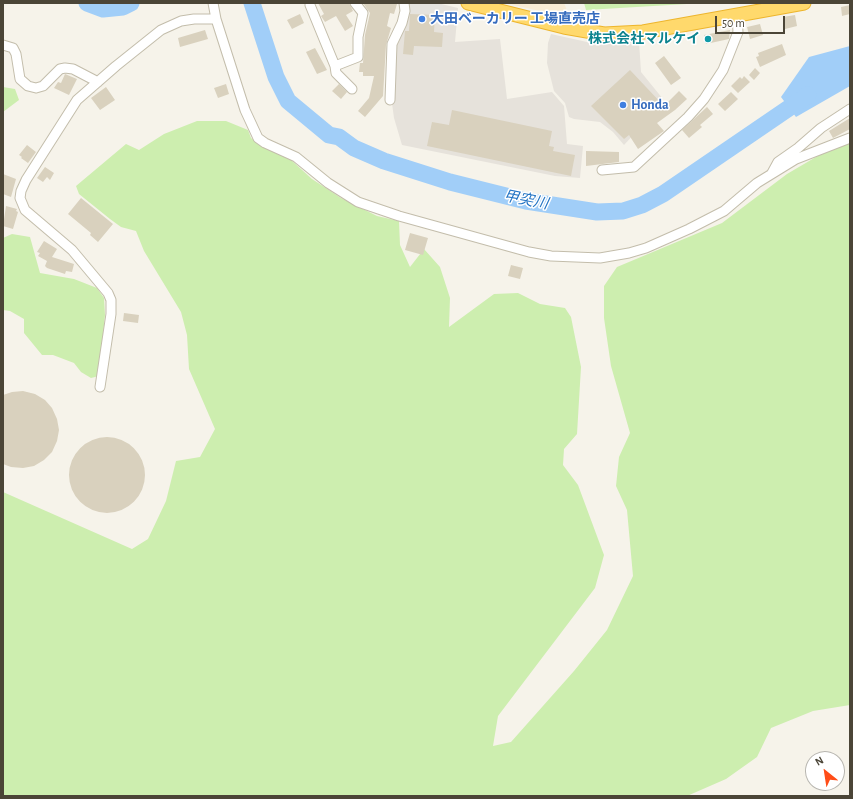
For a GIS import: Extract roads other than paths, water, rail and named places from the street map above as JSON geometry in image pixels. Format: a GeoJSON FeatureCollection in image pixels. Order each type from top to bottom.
{"type":"FeatureCollection","features":[{"type":"Feature","properties":{"kind":"highway"},"geometry":{"type":"LineString","coordinates":[[468,3],[557,25],[604,34],[643,32],[804,3]]}},
{"type":"Feature","properties":{"kind":"street"},"geometry":{"type":"LineString","coordinates":[[213,3],[216,19],[245,110],[258,138],[265,143],[296,157],[328,183],[358,202],[399,216],[503,246],[551,256],[580,258],[600,258],[629,253],[658,243],[708,220],[724,211],[772,173],[796,159],[850,138]]}},
{"type":"Feature","properties":{"kind":"street"},"geometry":{"type":"LineString","coordinates":[[335,66],[358,57],[358,37],[363,13],[355,3]]}},
{"type":"Feature","properties":{"kind":"street"},"geometry":{"type":"LineString","coordinates":[[390,100],[392,44],[402,23],[405,11],[404,3]]}},
{"type":"Feature","properties":{"kind":"street"},"geometry":{"type":"LineString","coordinates":[[310,5],[335,66],[336,73],[352,89]]}},
{"type":"Feature","properties":{"kind":"street"},"geometry":{"type":"LineString","coordinates":[[602,170],[634,167],[693,111],[723,70],[738,32],[737,16]]}},
{"type":"Feature","properties":{"kind":"street"},"geometry":{"type":"LineString","coordinates":[[100,387],[111,314],[111,300],[108,292],[72,250],[25,210],[20,198],[26,180],[77,100],[161,30],[181,21],[194,19],[216,19]]}},
{"type":"Feature","properties":{"kind":"street"},"geometry":{"type":"LineString","coordinates":[[3,44],[13,48],[16,54],[20,79],[28,86],[36,88],[43,86],[60,69],[65,68],[73,69],[98,82]]}},
{"type":"Feature","properties":{"kind":"street"},"geometry":{"type":"LineString","coordinates":[[772,173],[778,162],[798,148],[820,128],[850,109]]}},
{"type":"Feature","properties":{"kind":"water"},"geometry":{"type":"Polygon","coordinates":[[[850,46],[850,86],[796,117],[781,97],[809,57],[850,46]]]}},
{"type":"Feature","properties":{"kind":"waterway"},"geometry":{"type":"LineString","coordinates":[[87,3],[103,9],[123,7],[131,3]]}},
{"type":"Feature","properties":{"kind":"waterway","name":"甲突川"},"geometry":{"type":"LineString","coordinates":[[252,3],[276,77],[288,101],[329,135],[339,137],[354,148],[384,161],[450,182],[526,201],[597,212],[623,211],[642,205],[663,194],[808,95]]}},
{"type":"Feature","properties":{"kind":"place","name":"大田ベーカリー 工場直売店"},"geometry":{"type":"Point","coordinates":[422,19]}},
{"type":"Feature","properties":{"kind":"place","name":"株式会社マルケイ"},"geometry":{"type":"Point","coordinates":[708,39]}},
{"type":"Feature","properties":{"kind":"place","name":"Honda"},"geometry":{"type":"Point","coordinates":[623,105]}}]}
